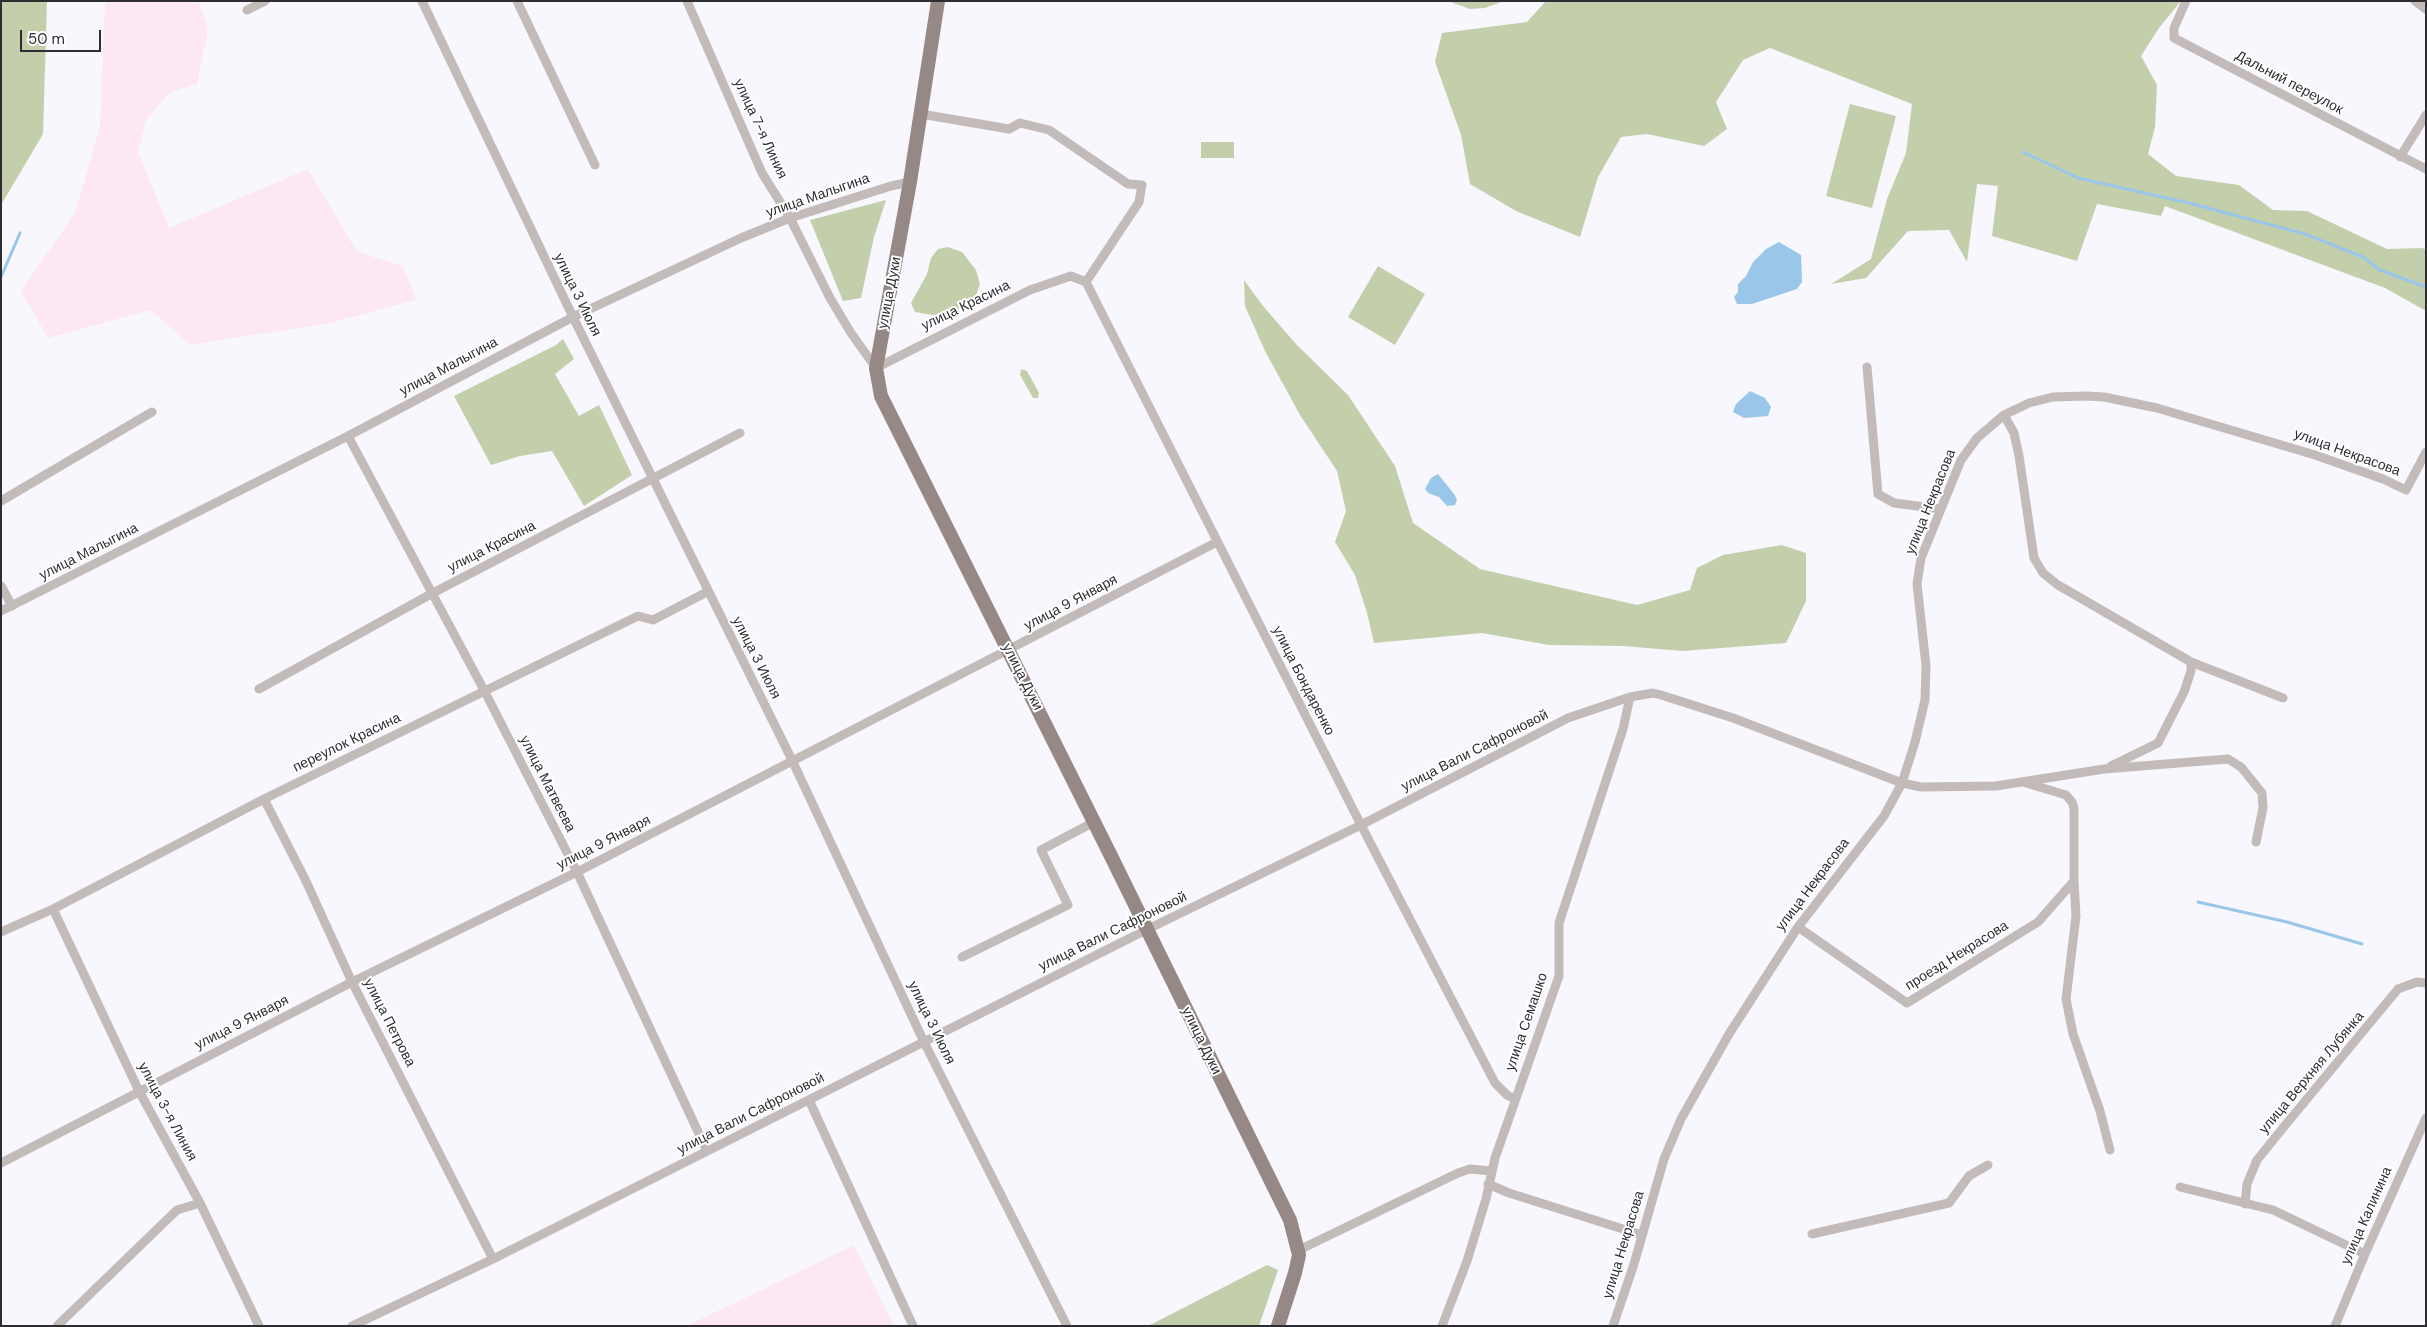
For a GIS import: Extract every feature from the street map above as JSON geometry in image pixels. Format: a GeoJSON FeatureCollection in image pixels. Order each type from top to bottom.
{"type":"FeatureCollection","features":[{"type":"Feature","properties":{"kind":"main road","name":"улица Дуки"},"geometry":{"type":"LineString","coordinates":[[938,1],[910,182],[876,368],[881,396],[1290,1220],[1299,1250],[1296,1273],[1278,1326]]}},
{"type":"Feature","properties":{"kind":"street"},"geometry":{"type":"LineString","coordinates":[[247,10],[265,1]]}},
{"type":"Feature","properties":{"kind":"street","name":"улица 3 Июля"},"geometry":{"type":"LineString","coordinates":[[422,1],[707,592],[792,760],[924,1042],[1067,1326]]}},
{"type":"Feature","properties":{"kind":"street"},"geometry":{"type":"LineString","coordinates":[[517,1],[595,165]]}},
{"type":"Feature","properties":{"kind":"street","name":"улица 7-я Линия"},"geometry":{"type":"LineString","coordinates":[[687,1],[762,173],[790,218],[830,298],[851,334],[876,368]]}},
{"type":"Feature","properties":{"kind":"street","name":"Дальний переулок"},"geometry":{"type":"LineString","coordinates":[[2186,1],[2174,28],[2174,38],[2426,169]]}},
{"type":"Feature","properties":{"kind":"street"},"geometry":{"type":"LineString","coordinates":[[2415,1],[2426,9]]}},
{"type":"Feature","properties":{"kind":"street"},"geometry":{"type":"LineString","coordinates":[[921,114],[1009,129],[1020,123],[1049,130],[1128,184],[1142,185],[1138,202],[1086,282]]}},
{"type":"Feature","properties":{"kind":"street"},"geometry":{"type":"LineString","coordinates":[[2400,157],[2426,115]]}},
{"type":"Feature","properties":{"kind":"street","name":"улица Малыгина"},"geometry":{"type":"LineString","coordinates":[[1,611],[348,436],[573,317],[741,238],[790,218],[891,186],[910,182]]}},
{"type":"Feature","properties":{"kind":"street","name":"улица Красина"},"geometry":{"type":"LineString","coordinates":[[876,368],[1030,290],[1071,276],[1086,282]]}},
{"type":"Feature","properties":{"kind":"street","name":"улица Бондаренко"},"geometry":{"type":"LineString","coordinates":[[1086,282],[1361,825],[1495,1083],[1507,1095],[1515,1099]]}},
{"type":"Feature","properties":{"kind":"street"},"geometry":{"type":"LineString","coordinates":[[1868,367],[1878,494],[1894,503],[1940,509]]}},
{"type":"Feature","properties":{"kind":"street","name":"улица Некрасова"},"geometry":{"type":"LineString","coordinates":[[1613,1326],[1664,1159],[1681,1119],[1729,1034],[1798,927],[1884,816],[1902,783],[1917,736],[1925,700],[1926,666],[1918,584],[1921,558],[1940,509],[1967,450],[2004,415],[2029,403],[2053,397],[2104,397],[2156,408],[2315,455],[2383,479],[2406,490],[2426,452]]}},
{"type":"Feature","properties":{"kind":"street"},"geometry":{"type":"LineString","coordinates":[[1,500],[152,412]]}},
{"type":"Feature","properties":{"kind":"street"},"geometry":{"type":"LineString","coordinates":[[2004,415],[2014,433],[2034,558],[2043,573],[2058,585],[2191,662],[2284,698]]}},
{"type":"Feature","properties":{"kind":"street","name":"улица Красина"},"geometry":{"type":"LineString","coordinates":[[259,689],[431,594],[740,433]]}},
{"type":"Feature","properties":{"kind":"street","name":"улица Матвеева"},"geometry":{"type":"LineString","coordinates":[[348,436],[485,692],[578,872],[707,1151]]}},
{"type":"Feature","properties":{"kind":"street","name":"улица 9 Января"},"geometry":{"type":"LineString","coordinates":[[1,1163],[352,982],[578,872],[1217,542]]}},
{"type":"Feature","properties":{"kind":"street"},"geometry":{"type":"LineString","coordinates":[[1,586],[12,606]]}},
{"type":"Feature","properties":{"kind":"street","name":"переулок Красина"},"geometry":{"type":"LineString","coordinates":[[1,932],[54,909],[264,798],[638,616],[653,620],[707,592]]}},
{"type":"Feature","properties":{"kind":"street"},"geometry":{"type":"LineString","coordinates":[[2104,770],[2158,742],[2184,692],[2191,671],[2191,662]]}},
{"type":"Feature","properties":{"kind":"street","name":"улица Вали Сафроновой"},"geometry":{"type":"LineString","coordinates":[[352,1326],[492,1259],[1146,930],[1361,825],[1568,718],[1630,696],[1653,693],[1733,718],[1902,783]]}},
{"type":"Feature","properties":{"kind":"street","name":"улица Семашко"},"geometry":{"type":"LineString","coordinates":[[1442,1326],[1468,1261],[1486,1199],[1491,1171],[1559,976],[1559,923],[1623,729],[1630,696]]}},
{"type":"Feature","properties":{"kind":"street"},"geometry":{"type":"LineString","coordinates":[[1902,783],[1921,787],[1996,786],[2104,770],[2221,758],[2234,762],[2256,785],[2264,801],[2256,842]]}},
{"type":"Feature","properties":{"kind":"street"},"geometry":{"type":"LineString","coordinates":[[2023,782],[2062,794],[2072,802],[2076,916],[2066,999],[2073,1034],[2100,1111],[2110,1150]]}},
{"type":"Feature","properties":{"kind":"street","name":"улица Петрова"},"geometry":{"type":"LineString","coordinates":[[264,798],[305,879],[352,982],[492,1259]]}},
{"type":"Feature","properties":{"kind":"street"},"geometry":{"type":"LineString","coordinates":[[962,957],[1068,905],[1040,850],[1094,822]]}},
{"type":"Feature","properties":{"kind":"street","name":"проезд Некрасова"},"geometry":{"type":"LineString","coordinates":[[1798,927],[1907,1003],[2038,922],[2074,881]]}},
{"type":"Feature","properties":{"kind":"street","name":"улица 3-я Линия"},"geometry":{"type":"LineString","coordinates":[[54,909],[139,1091],[200,1203],[260,1326]]}},
{"type":"Feature","properties":{"kind":"street","name":"улица Верхняя Лубянка"},"geometry":{"type":"LineString","coordinates":[[2245,1204],[2247,1184],[2257,1160],[2287,1123],[2398,989],[2417,982],[2426,983]]}},
{"type":"Feature","properties":{"kind":"street"},"geometry":{"type":"LineString","coordinates":[[809,1100],[913,1326]]}},
{"type":"Feature","properties":{"kind":"street","name":"улица Калинина"},"geometry":{"type":"LineString","coordinates":[[2335,1326],[2426,1118]]}},
{"type":"Feature","properties":{"kind":"street"},"geometry":{"type":"LineString","coordinates":[[1812,1234],[1949,1203],[1969,1176],[1988,1165]]}},
{"type":"Feature","properties":{"kind":"street"},"geometry":{"type":"LineString","coordinates":[[1299,1250],[1458,1173],[1470,1170],[1491,1171]]}},
{"type":"Feature","properties":{"kind":"street"},"geometry":{"type":"LineString","coordinates":[[1488,1184],[1509,1194],[1642,1236]]}},
{"type":"Feature","properties":{"kind":"street"},"geometry":{"type":"LineString","coordinates":[[2180,1186],[2273,1210],[2365,1254]]}},
{"type":"Feature","properties":{"kind":"street"},"geometry":{"type":"LineString","coordinates":[[57,1326],[177,1210],[200,1203]]}},
{"type":"Feature","properties":{"kind":"shaded area"},"geometry":{"type":"Polygon","coordinates":[[[105,1],[198,1],[208,29],[197,84],[169,93],[146,120],[138,152],[169,228],[308,169],[357,252],[403,266],[416,300],[329,323],[190,345],[151,310],[48,338],[21,291],[75,213],[100,127],[105,1]]]}},
{"type":"Feature","properties":{"kind":"shaded area"},"geometry":{"type":"Polygon","coordinates":[[[854,1245],[894,1326],[687,1326],[854,1245]]]}},
{"type":"Feature","properties":{"kind":"green space"},"geometry":{"type":"Polygon","coordinates":[[[1,1],[47,1],[43,134],[1,205],[1,1]]]}},
{"type":"Feature","properties":{"kind":"green space"},"geometry":{"type":"Polygon","coordinates":[[[1448,1],[1504,1],[1485,8],[1470,9],[1448,1]]]}},
{"type":"Feature","properties":{"kind":"green space"},"geometry":{"type":"Polygon","coordinates":[[[1546,1],[2181,1],[2159,28],[2141,56],[2157,85],[2155,127],[2148,154],[2176,176],[2239,185],[2273,210],[2307,211],[2387,249],[2423,248],[2426,250],[2426,311],[2385,288],[2165,206],[2161,216],[2097,204],[2077,261],[1992,236],[1998,186],[1977,184],[1967,262],[1949,230],[1908,231],[1866,278],[1831,284],[1871,259],[1887,199],[1906,153],[1912,104],[1770,48],[1743,60],[1716,102],[1727,129],[1704,146],[1647,134],[1621,137],[1598,177],[1580,237],[1516,211],[1470,184],[1461,135],[1435,62],[1442,33],[1527,22],[1546,1]]]}},
{"type":"Feature","properties":{"kind":"green space"},"geometry":{"type":"Polygon","coordinates":[[[1850,104],[1896,116],[1872,208],[1826,196],[1850,104]]]}},
{"type":"Feature","properties":{"kind":"green space"},"geometry":{"type":"Polygon","coordinates":[[[1201,142],[1234,142],[1234,158],[1201,158],[1201,142]]]}},
{"type":"Feature","properties":{"kind":"green space"},"geometry":{"type":"Polygon","coordinates":[[[886,200],[874,237],[861,298],[843,301],[810,220],[886,200]]]}},
{"type":"Feature","properties":{"kind":"green space"},"geometry":{"type":"Polygon","coordinates":[[[948,247],[962,252],[976,270],[980,284],[976,295],[969,304],[946,314],[938,316],[915,312],[911,303],[927,274],[931,258],[938,249],[948,247]]]}},
{"type":"Feature","properties":{"kind":"green space"},"geometry":{"type":"Polygon","coordinates":[[[1378,266],[1425,294],[1395,345],[1348,317],[1378,266]]]}},
{"type":"Feature","properties":{"kind":"green space"},"geometry":{"type":"Polygon","coordinates":[[[1244,280],[1263,306],[1296,344],[1348,395],[1395,466],[1413,523],[1480,569],[1637,605],[1690,590],[1697,568],[1723,555],[1782,545],[1806,553],[1806,601],[1786,643],[1683,651],[1623,646],[1549,645],[1482,633],[1374,643],[1355,575],[1335,542],[1346,511],[1337,471],[1300,415],[1265,351],[1245,306],[1244,280]]]}},
{"type":"Feature","properties":{"kind":"green space"},"geometry":{"type":"Polygon","coordinates":[[[563,339],[574,359],[555,374],[579,416],[599,405],[632,475],[584,506],[552,451],[520,456],[491,465],[454,396],[556,345],[563,339]]]}},
{"type":"Feature","properties":{"kind":"green space"},"geometry":{"type":"Polygon","coordinates":[[[1021,369],[1027,371],[1039,393],[1038,398],[1033,398],[1020,375],[1021,369]]]}},
{"type":"Feature","properties":{"kind":"green space"},"geometry":{"type":"Polygon","coordinates":[[[1267,1265],[1278,1270],[1259,1326],[1148,1326],[1267,1265]]]}},
{"type":"Feature","properties":{"kind":"water"},"geometry":{"type":"Polygon","coordinates":[[[1779,242],[1801,255],[1802,282],[1797,289],[1752,304],[1737,304],[1734,297],[1738,292],[1738,284],[1746,276],[1753,262],[1766,249],[1779,242]]]}},
{"type":"Feature","properties":{"kind":"water"},"geometry":{"type":"Polygon","coordinates":[[[1750,391],[1765,398],[1771,407],[1768,416],[1744,418],[1733,412],[1736,404],[1750,391]]]}},
{"type":"Feature","properties":{"kind":"water"},"geometry":{"type":"Polygon","coordinates":[[[1438,474],[1454,494],[1457,500],[1455,505],[1447,506],[1439,497],[1428,493],[1425,489],[1431,478],[1438,474]]]}},
{"type":"Feature","properties":{"kind":"waterway"},"geometry":{"type":"LineString","coordinates":[[2023,152],[2078,178],[2193,204],[2305,234],[2363,257],[2380,270],[2426,287]]}},
{"type":"Feature","properties":{"kind":"waterway"},"geometry":{"type":"LineString","coordinates":[[1,277],[20,233]]}},
{"type":"Feature","properties":{"kind":"waterway"},"geometry":{"type":"LineString","coordinates":[[2198,902],[2287,922],[2362,944]]}}]}
